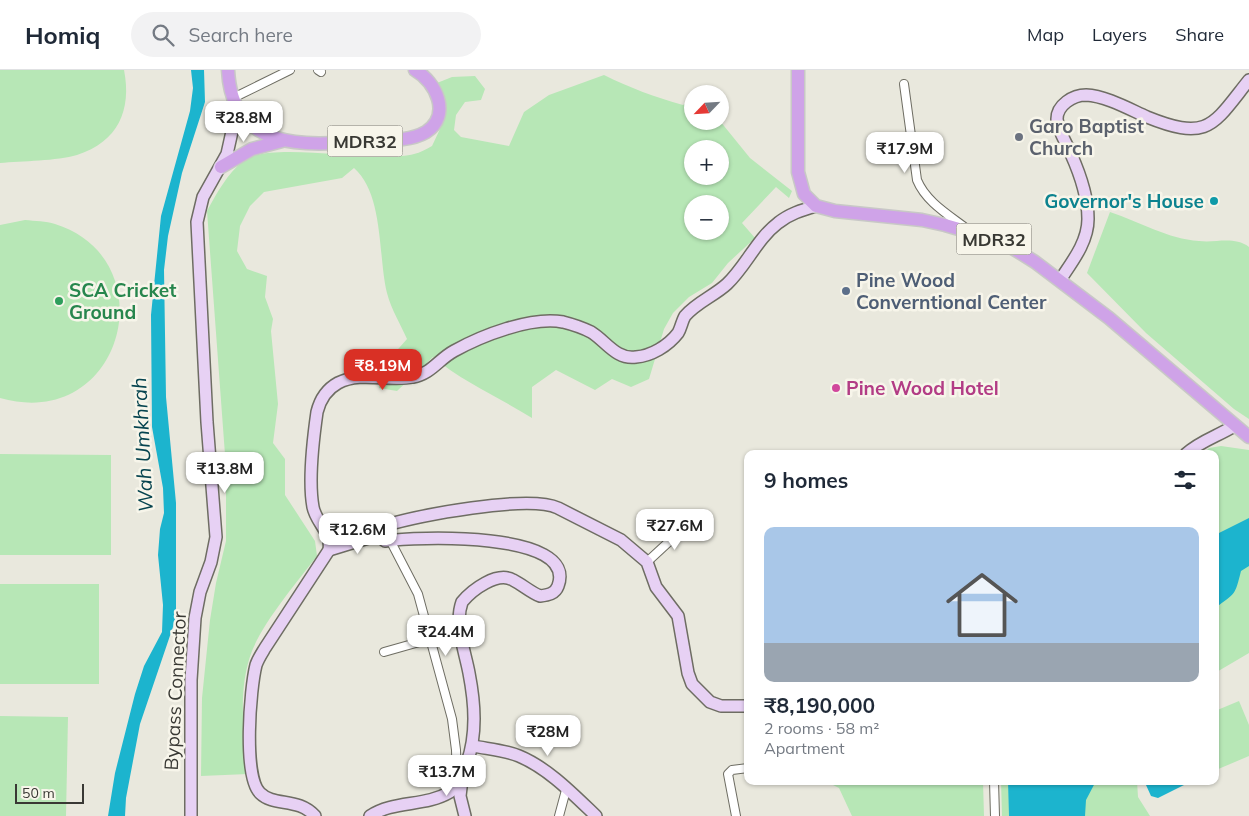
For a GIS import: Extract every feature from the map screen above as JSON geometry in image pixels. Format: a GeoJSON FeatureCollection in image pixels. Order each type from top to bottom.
{"type":"FeatureCollection","features":[{"type":"Feature","properties":{"kind":"main road","name":"Bypass Connector"},"geometry":{"type":"LineString","coordinates":[[228,70],[235,103]]}},
{"type":"Feature","properties":{"kind":"main road","name":"MDR32"},"geometry":{"type":"LineString","coordinates":[[235,103],[254,127],[282,141],[309,143],[361,142],[411,138],[421,134],[433,125],[437,117],[439,99],[429,80],[414,70]]}},
{"type":"Feature","properties":{"kind":"main road"},"geometry":{"type":"LineString","coordinates":[[798,70],[798,172],[804,194],[816,206]]}},
{"type":"Feature","properties":{"kind":"main road"},"geometry":{"type":"LineString","coordinates":[[221,167],[252,149],[282,141]]}},
{"type":"Feature","properties":{"kind":"main road","name":"MDR32"},"geometry":{"type":"LineString","coordinates":[[816,206],[863,215],[922,220],[970,231],[997,240],[1035,262],[1060,280],[1152,353],[1234,426],[1249,437]]}},
{"type":"Feature","properties":{"kind":"street"},"geometry":{"type":"LineString","coordinates":[[235,103],[290,70]]}},
{"type":"Feature","properties":{"kind":"street"},"geometry":{"type":"LineString","coordinates":[[1060,280],[1087,234],[1088,220],[1087,201],[1082,183],[1060,131],[1057,117],[1060,108],[1067,101],[1086,95],[1170,124],[1201,128],[1222,116],[1249,80]]}},
{"type":"Feature","properties":{"kind":"street"},"geometry":{"type":"LineString","coordinates":[[904,84],[917,180],[926,196],[970,231]]}},
{"type":"Feature","properties":{"kind":"street","name":"Bypass Connector"},"geometry":{"type":"LineString","coordinates":[[191,816],[191,680],[195,618],[200,592],[211,562],[216,537],[207,422],[197,222],[203,197],[221,167],[230,142],[235,103]]}},
{"type":"Feature","properties":{"kind":"street"},"geometry":{"type":"LineString","coordinates":[[315,816],[309,809],[295,803],[270,799],[261,794],[255,786],[249,746],[256,664],[330,550],[328,534],[315,514],[311,495],[317,412],[319,404],[330,388],[351,379],[419,376],[436,366],[452,352],[473,342],[515,326],[542,322],[562,322],[592,333],[619,355],[633,358],[647,356],[662,347],[678,333],[684,318],[699,302],[725,286],[737,274],[776,224],[797,212],[816,206]]}},
{"type":"Feature","properties":{"kind":"street"},"geometry":{"type":"LineString","coordinates":[[1191,450],[1206,439],[1219,435],[1234,426]]}},
{"type":"Feature","properties":{"kind":"street"},"geometry":{"type":"LineString","coordinates":[[370,816],[382,808],[438,797],[457,786],[463,775],[473,746],[474,711],[461,628],[462,602],[480,586],[503,577],[512,579],[540,596],[550,595],[557,590],[561,579],[559,570],[543,555],[514,545],[482,539],[438,537],[380,539],[378,530],[383,526],[461,509],[542,503],[558,508],[621,540],[647,562],[656,587],[678,616],[686,666],[692,684],[710,702],[721,706],[744,706]]}},
{"type":"Feature","properties":{"kind":"street"},"geometry":{"type":"LineString","coordinates":[[647,562],[687,525]]}},
{"type":"Feature","properties":{"kind":"street"},"geometry":{"type":"LineString","coordinates":[[330,550],[378,535]]}},
{"type":"Feature","properties":{"kind":"street"},"geometry":{"type":"LineString","coordinates":[[390,540],[415,584],[430,639],[454,733],[457,786]]}},
{"type":"Feature","properties":{"kind":"street"},"geometry":{"type":"LineString","coordinates":[[384,652],[430,639]]}},
{"type":"Feature","properties":{"kind":"street"},"geometry":{"type":"LineString","coordinates":[[473,746],[512,754],[528,760],[546,771],[596,816]]}},
{"type":"Feature","properties":{"kind":"street"},"geometry":{"type":"LineString","coordinates":[[736,816],[728,774],[732,770],[744,768]]}},
{"type":"Feature","properties":{"kind":"street"},"geometry":{"type":"LineString","coordinates":[[463,775],[460,796],[465,816]]}},
{"type":"Feature","properties":{"kind":"street"},"geometry":{"type":"LineString","coordinates":[[994,785],[995,816]]}},
{"type":"Feature","properties":{"kind":"street"},"geometry":{"type":"LineString","coordinates":[[559,816],[566,790]]}},
{"type":"Feature","properties":{"kind":"green space"},"geometry":{"type":"Polygon","coordinates":[[[0,70],[124,70],[126,98],[119,123],[103,142],[77,155],[0,163],[0,70]]]}},
{"type":"Feature","properties":{"kind":"green space"},"geometry":{"type":"Polygon","coordinates":[[[604,75],[662,99],[684,104],[684,130],[727,130],[750,158],[792,191],[789,198],[776,187],[742,223],[755,238],[728,263],[712,283],[689,297],[673,313],[664,329],[649,379],[631,387],[612,379],[595,390],[556,370],[532,387],[532,418],[469,382],[433,357],[397,391],[379,388],[384,365],[407,339],[387,293],[378,227],[371,193],[364,179],[354,168],[342,178],[264,192],[250,206],[240,226],[237,251],[247,269],[267,276],[265,297],[273,319],[271,331],[278,404],[273,443],[285,459],[285,495],[315,541],[317,556],[264,627],[257,639],[247,666],[244,681],[243,712],[248,774],[201,776],[202,698],[210,620],[226,541],[226,468],[207,211],[232,171],[243,161],[256,155],[276,152],[299,152],[397,156],[423,151],[432,146],[440,129],[443,112],[437,83],[452,77],[475,76],[485,89],[481,100],[465,102],[456,115],[454,130],[461,137],[509,146],[524,112],[549,95],[604,75]]]}},
{"type":"Feature","properties":{"kind":"green space"},"geometry":{"type":"Polygon","coordinates":[[[1110,212],[1176,237],[1199,241],[1231,241],[1249,247],[1249,419],[1234,409],[1146,333],[1087,273],[1110,212]]]}},
{"type":"Feature","properties":{"kind":"green space","name":"SCA Cricket Ground"},"geometry":{"type":"Polygon","coordinates":[[[25,220],[55,224],[90,243],[111,271],[120,304],[116,337],[101,368],[77,390],[43,402],[0,398],[0,225],[25,220]]]}},
{"type":"Feature","properties":{"kind":"green space"},"geometry":{"type":"Polygon","coordinates":[[[1221,446],[1249,450],[1249,653],[1219,671],[1219,450],[1207,450],[1221,446]]]}},
{"type":"Feature","properties":{"kind":"green space"},"geometry":{"type":"Polygon","coordinates":[[[0,454],[111,455],[111,555],[0,555],[0,454]]]}},
{"type":"Feature","properties":{"kind":"green space"},"geometry":{"type":"Polygon","coordinates":[[[0,584],[99,584],[99,684],[0,684],[0,584]]]}},
{"type":"Feature","properties":{"kind":"green space"},"geometry":{"type":"Polygon","coordinates":[[[1239,701],[1249,725],[1249,756],[1219,769],[1219,709],[1239,701]]]}},
{"type":"Feature","properties":{"kind":"green space"},"geometry":{"type":"Polygon","coordinates":[[[0,716],[68,717],[66,816],[0,816],[0,716]]]}},
{"type":"Feature","properties":{"kind":"green space"},"geometry":{"type":"Polygon","coordinates":[[[833,785],[983,785],[984,816],[852,816],[839,788],[833,785]]]}},
{"type":"Feature","properties":{"kind":"green space"},"geometry":{"type":"Polygon","coordinates":[[[1001,785],[1137,785],[1138,797],[1150,816],[1002,816],[1001,785]]]}},
{"type":"Feature","properties":{"kind":"water"},"geometry":{"type":"Polygon","coordinates":[[[191,70],[204,70],[205,102],[182,173],[168,236],[164,270],[166,397],[176,503],[176,618],[140,724],[126,798],[125,816],[108,816],[115,773],[135,694],[144,666],[162,632],[163,605],[158,555],[160,529],[164,513],[163,488],[152,427],[151,315],[161,216],[190,111],[193,88],[191,70]]]}},
{"type":"Feature","properties":{"kind":"water"},"geometry":{"type":"Polygon","coordinates":[[[1249,518],[1249,566],[1241,571],[1234,593],[1219,605],[1219,533],[1249,518]]]}},
{"type":"Feature","properties":{"kind":"water"},"geometry":{"type":"Polygon","coordinates":[[[1008,785],[1094,785],[1086,800],[1085,816],[1009,816],[1008,785]]]}},
{"type":"Feature","properties":{"kind":"water"},"geometry":{"type":"Polygon","coordinates":[[[1146,785],[1184,785],[1158,798],[1151,796],[1146,785]]]}},
{"type":"Feature","properties":{"kind":"place","name":"Garo Baptist Church"},"geometry":{"type":"Point","coordinates":[1019,137]}},
{"type":"Feature","properties":{"kind":"place","name":"Governor's House"},"geometry":{"type":"Point","coordinates":[1214,201]}},
{"type":"Feature","properties":{"kind":"place","name":"Pine Wood Converntional Center"},"geometry":{"type":"Point","coordinates":[846,291]}},
{"type":"Feature","properties":{"kind":"place","name":"SCA Cricket Ground"},"geometry":{"type":"Point","coordinates":[59,301]}},
{"type":"Feature","properties":{"kind":"place","name":"Pine Wood Hotel"},"geometry":{"type":"Point","coordinates":[836,388]}},
{"type":"Feature","properties":{"kind":"water label","name":"Wah Umkhrah"},"geometry":{"type":"Point","coordinates":[142,445]}}]}
